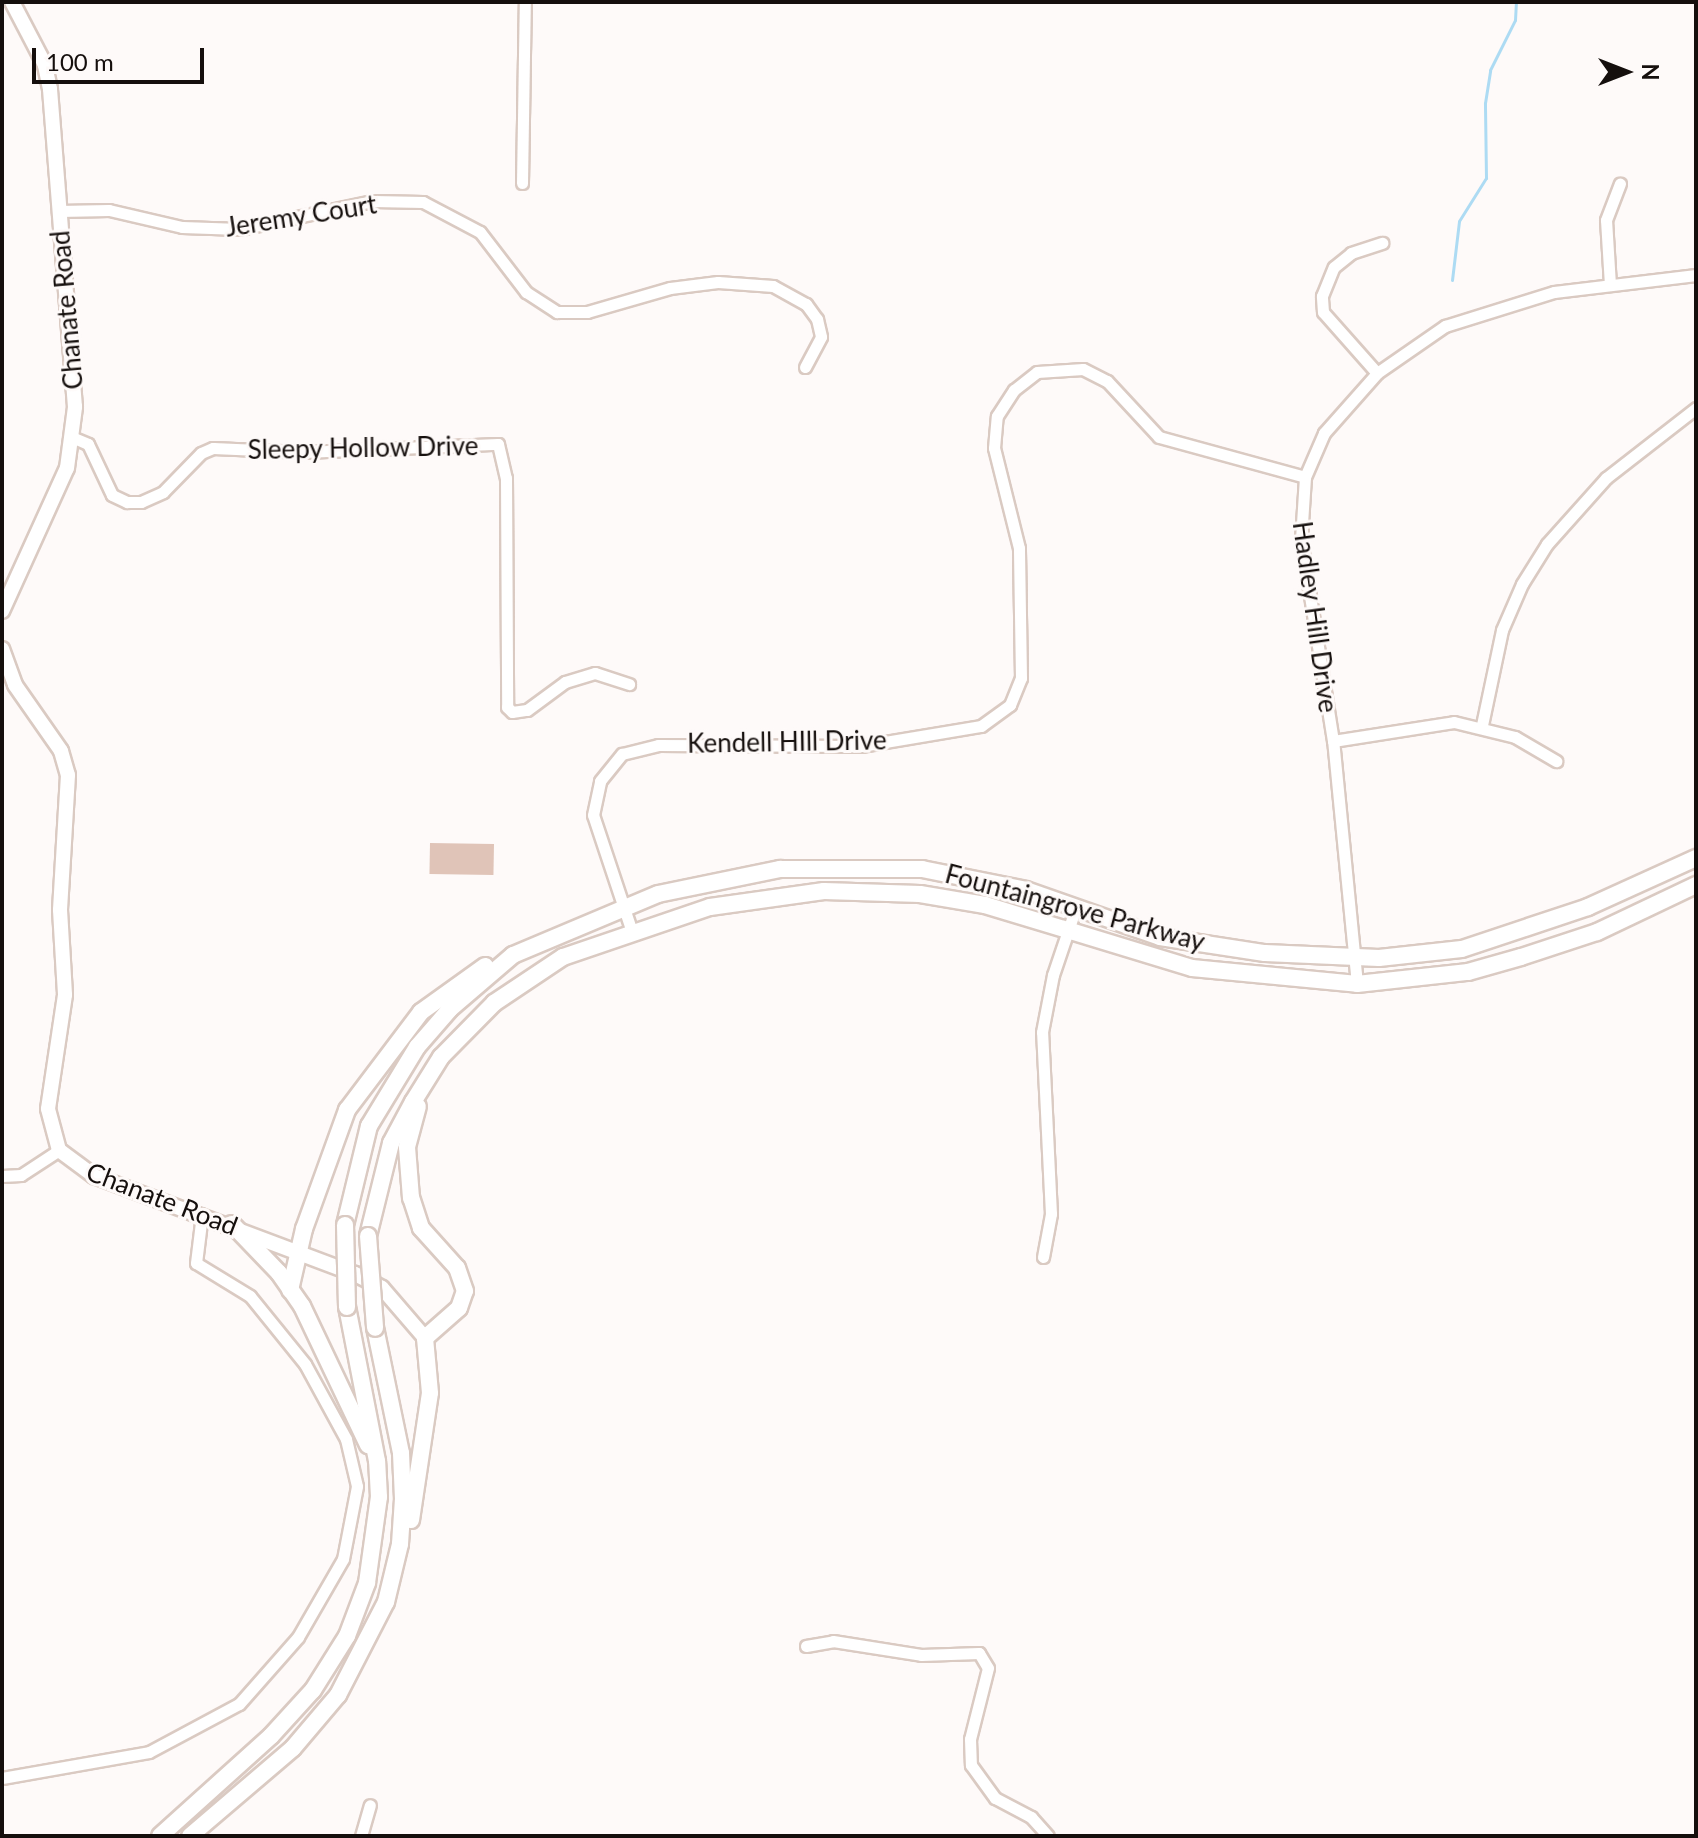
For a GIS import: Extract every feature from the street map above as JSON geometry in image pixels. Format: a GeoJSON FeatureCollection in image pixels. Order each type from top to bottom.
{"type":"FeatureCollection","features":[{"type":"Feature","properties":{"kind":"main road","name":"Fountaingrove Parkway"},"geometry":{"type":"LineString","coordinates":[[160,1836],[271,1736],[313,1690],[347,1636],[367,1583],[379,1497],[347,1307],[345,1225],[369,1126],[390,1086],[450,1009],[513,955],[623,905],[742,873],[874,865],[975,878],[1076,907],[1160,937],[1265,953],[1357,959],[1462,949],[1588,907],[1696,858]]}},
{"type":"Feature","properties":{"kind":"main road","name":"Fountaingrove Parkway"},"geometry":{"type":"LineString","coordinates":[[190,1836],[293,1748],[338,1695],[368,1645],[392,1578],[400,1544],[401,1453],[375,1328],[368,1236],[391,1143],[441,1057],[522,980],[563,957],[632,932],[745,901],[872,890],[956,898],[1069,928],[1192,968],[1357,984],[1468,972],[1521,957],[1597,932],[1696,885]]}},
{"type":"Feature","properties":{"kind":"main road"},"geometry":{"type":"LineString","coordinates":[[290,1290],[302,1254],[303,1232],[347,1110],[377,1064],[421,1012],[451,987],[513,955]]}},
{"type":"Feature","properties":{"kind":"main road"},"geometry":{"type":"LineString","coordinates":[[392,1578],[407,1540],[427,1420],[431,1363],[425,1338],[459,1308],[465,1291],[457,1268],[421,1228],[406,1171],[418,1107],[441,1057]]}},
{"type":"Feature","properties":{"kind":"main road"},"geometry":{"type":"LineString","coordinates":[[232,1224],[290,1290],[369,1446],[379,1497]]}},
{"type":"Feature","properties":{"kind":"street","name":"Chanate Road"},"geometry":{"type":"LineString","coordinates":[[2,611],[13,577],[58,493],[74,438],[59,211],[45,65],[12,2]]}},
{"type":"Feature","properties":{"kind":"street"},"geometry":{"type":"LineString","coordinates":[[522,183],[525,2]]}},
{"type":"Feature","properties":{"kind":"street"},"geometry":{"type":"LineString","coordinates":[[1610,285],[1605,231],[1620,184]]}},
{"type":"Feature","properties":{"kind":"street","name":"Jeremy Court"},"geometry":{"type":"LineString","coordinates":[[59,211],[109,210],[182,227],[240,229],[373,201],[423,202],[480,232],[526,292],[557,312],[587,312],[670,288],[718,282],[752,281],[782,290],[806,304],[817,319],[821,337],[805,367]]}},
{"type":"Feature","properties":{"kind":"street"},"geometry":{"type":"LineString","coordinates":[[1377,373],[1323,312],[1322,296],[1334,267],[1351,253],[1382,243]]}},
{"type":"Feature","properties":{"kind":"street","name":"Hadley Hill Drive"},"geometry":{"type":"LineString","coordinates":[[1357,984],[1357,959],[1333,741],[1301,539],[1305,477],[1324,433],[1377,373],[1445,326],[1513,301],[1696,275]]}},
{"type":"Feature","properties":{"kind":"street","name":"Kendell HIll Drive"},"geometry":{"type":"LineString","coordinates":[[632,932],[593,815],[600,781],[622,754],[658,745],[861,746],[981,726],[1010,705],[1021,678],[1019,548],[994,448],[997,416],[1014,390],[1037,372],[1083,369],[1107,381],[1159,437],[1305,477]]}},
{"type":"Feature","properties":{"kind":"street"},"geometry":{"type":"LineString","coordinates":[[1482,725],[1502,630],[1522,584],[1547,544],[1606,478],[1696,408]]}},
{"type":"Feature","properties":{"kind":"street","name":"Sleepy Hollow Drive"},"geometry":{"type":"LineString","coordinates":[[74,438],[88,444],[112,495],[127,502],[141,502],[163,492],[201,453],[213,448],[304,452],[498,444],[506,478],[507,707],[512,712],[527,710],[565,682],[595,673],[629,684]]}},
{"type":"Feature","properties":{"kind":"street","name":"Chanate Road"},"geometry":{"type":"LineString","coordinates":[[2,649],[15,685],[61,751],[68,775],[60,910],[65,995],[48,1109],[59,1150],[94,1176],[232,1224],[382,1288],[425,1338]]}},
{"type":"Feature","properties":{"kind":"street"},"geometry":{"type":"LineString","coordinates":[[1333,741],[1454,722],[1482,725],[1515,737],[1556,761]]}},
{"type":"Feature","properties":{"kind":"street"},"geometry":{"type":"LineString","coordinates":[[1043,1257],[1051,1214],[1042,1032],[1076,907]]}},
{"type":"Feature","properties":{"kind":"street"},"geometry":{"type":"LineString","coordinates":[[2,1176],[21,1175],[59,1150]]}},
{"type":"Feature","properties":{"kind":"street"},"geometry":{"type":"LineString","coordinates":[[2,1778],[149,1752],[239,1704],[298,1637],[343,1559],[357,1486],[346,1439],[313,1375],[250,1296],[196,1263],[195,1240],[202,1214]]}},
{"type":"Feature","properties":{"kind":"street"},"geometry":{"type":"LineString","coordinates":[[806,1646],[833,1641],[921,1655],[979,1653],[988,1668],[970,1739],[971,1765],[995,1798],[1031,1817],[1048,1836]]}},
{"type":"Feature","properties":{"kind":"street"},"geometry":{"type":"LineString","coordinates":[[361,1836],[370,1805]]}},
{"type":"Feature","properties":{"kind":"shaded area"},"geometry":{"type":"Polygon","coordinates":[[[430,843],[494,844],[493,875],[429,874],[430,843]]]}},
{"type":"Feature","properties":{"kind":"waterway"},"geometry":{"type":"LineString","coordinates":[[1452,280],[1459,221],[1486,178],[1485,103],[1490,70],[1515,20],[1516,2]]}}]}
